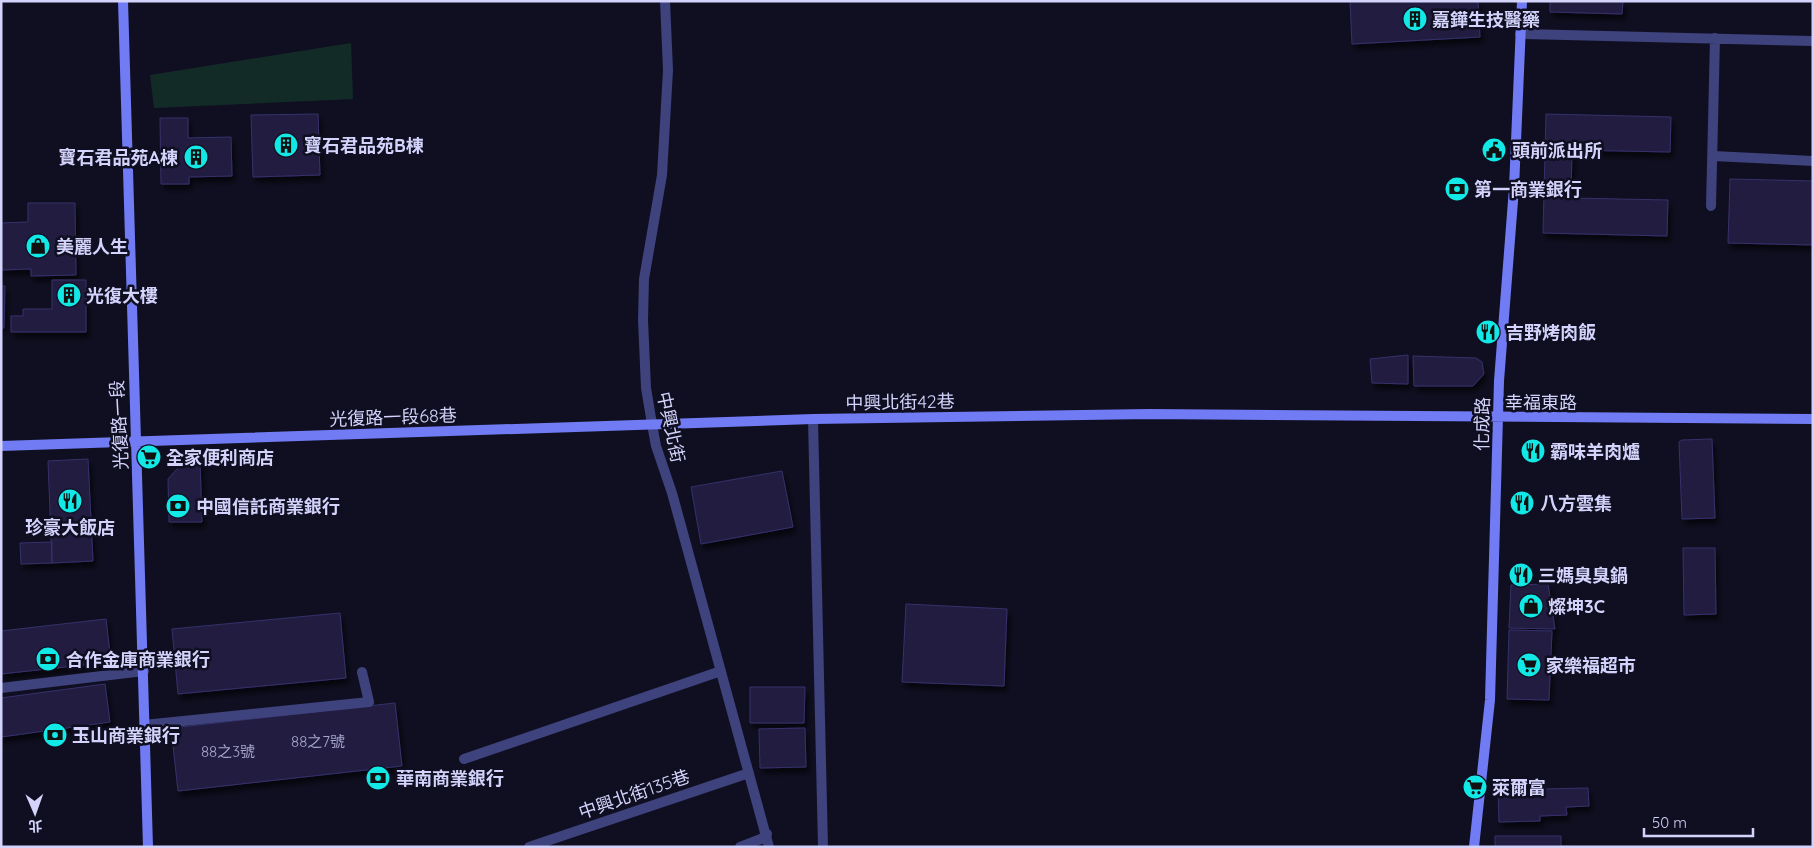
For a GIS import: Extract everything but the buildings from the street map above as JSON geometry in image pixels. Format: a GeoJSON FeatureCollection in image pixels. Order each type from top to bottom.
{"type":"FeatureCollection","features":[{"type":"Feature","properties":{"kind":"street","name":"光復路一段"},"geometry":{"type":"LineString","coordinates":[[122,1],[148,847]]}},
{"type":"Feature","properties":{"kind":"street","name":"中興北街"},"geometry":{"type":"LineString","coordinates":[[665,1],[668,70],[662,175],[644,279],[646,388],[656,446],[672,493],[770,847]]}},
{"type":"Feature","properties":{"kind":"street","name":"化成路"},"geometry":{"type":"LineString","coordinates":[[1474,847],[1490,700],[1499,373],[1514,188],[1522,1]]}},
{"type":"Feature","properties":{"kind":"street"},"geometry":{"type":"LineString","coordinates":[[1520,34],[1813,41]]}},
{"type":"Feature","properties":{"kind":"street"},"geometry":{"type":"LineString","coordinates":[[1712,206],[1715,38]]}},
{"type":"Feature","properties":{"kind":"street"},"geometry":{"type":"LineString","coordinates":[[1712,156],[1813,161]]}},
{"type":"Feature","properties":{"kind":"street","name":"中興北街42巷"},"geometry":{"type":"LineString","coordinates":[[652,424],[813,419],[1149,414]]}},
{"type":"Feature","properties":{"kind":"street","name":"幸福東路"},"geometry":{"type":"LineString","coordinates":[[1149,414],[1813,419]]}},
{"type":"Feature","properties":{"kind":"street"},"geometry":{"type":"LineString","coordinates":[[813,419],[823,847]]}},
{"type":"Feature","properties":{"kind":"street","name":"光復路一段68巷"},"geometry":{"type":"LineString","coordinates":[[1,446],[652,424]]}},
{"type":"Feature","properties":{"kind":"street"},"geometry":{"type":"LineString","coordinates":[[464,759],[721,670]]}},
{"type":"Feature","properties":{"kind":"street"},"geometry":{"type":"LineString","coordinates":[[1,688],[144,671]]}},
{"type":"Feature","properties":{"kind":"street"},"geometry":{"type":"LineString","coordinates":[[144,725],[369,702],[362,672]]}},
{"type":"Feature","properties":{"kind":"street","name":"中興北街135巷"},"geometry":{"type":"LineString","coordinates":[[529,847],[749,773]]}},
{"type":"Feature","properties":{"kind":"street"},"geometry":{"type":"LineString","coordinates":[[740,847],[761,839],[767,834]]}},
{"type":"Feature","properties":{"kind":"green space"},"geometry":{"type":"Polygon","coordinates":[[[351,43],[353,99],[154,108],[150,75],[351,43]]]}},
{"type":"Feature","properties":{"kind":"place","name":"嘉鏵生技醫藥"},"geometry":{"type":"Point","coordinates":[1415,19]}},
{"type":"Feature","properties":{"kind":"place","name":"寶石君品苑B棟"},"geometry":{"type":"Point","coordinates":[286,145]}},
{"type":"Feature","properties":{"kind":"place","name":"頭前派出所"},"geometry":{"type":"Point","coordinates":[1494,150]}},
{"type":"Feature","properties":{"kind":"place","name":"寶石君品苑A棟"},"geometry":{"type":"Point","coordinates":[196,157]}},
{"type":"Feature","properties":{"kind":"place","name":"第一商業銀行"},"geometry":{"type":"Point","coordinates":[1457,189]}},
{"type":"Feature","properties":{"kind":"place","name":"美麗人生"},"geometry":{"type":"Point","coordinates":[38,246]}},
{"type":"Feature","properties":{"kind":"place","name":"光復大樓"},"geometry":{"type":"Point","coordinates":[69,295]}},
{"type":"Feature","properties":{"kind":"place","name":"吉野烤肉飯"},"geometry":{"type":"Point","coordinates":[1488,332]}},
{"type":"Feature","properties":{"kind":"place","name":"霸味羊肉爐"},"geometry":{"type":"Point","coordinates":[1533,451]}},
{"type":"Feature","properties":{"kind":"place","name":"全家便利商店"},"geometry":{"type":"Point","coordinates":[149,457]}},
{"type":"Feature","properties":{"kind":"place","name":"珍豪大飯店"},"geometry":{"type":"Point","coordinates":[70,501]}},
{"type":"Feature","properties":{"kind":"place","name":"八方雲集"},"geometry":{"type":"Point","coordinates":[1522,503]}},
{"type":"Feature","properties":{"kind":"place","name":"中國信託商業銀行"},"geometry":{"type":"Point","coordinates":[178,506]}},
{"type":"Feature","properties":{"kind":"place","name":"三媽臭臭鍋"},"geometry":{"type":"Point","coordinates":[1521,575]}},
{"type":"Feature","properties":{"kind":"place","name":"燦坤3C"},"geometry":{"type":"Point","coordinates":[1531,606]}},
{"type":"Feature","properties":{"kind":"place","name":"合作金庫商業銀行"},"geometry":{"type":"Point","coordinates":[48,659]}},
{"type":"Feature","properties":{"kind":"place","name":"家樂福超市"},"geometry":{"type":"Point","coordinates":[1529,665]}},
{"type":"Feature","properties":{"kind":"place","name":"玉山商業銀行"},"geometry":{"type":"Point","coordinates":[55,735]}},
{"type":"Feature","properties":{"kind":"place","name":"華南商業銀行"},"geometry":{"type":"Point","coordinates":[378,778]}},
{"type":"Feature","properties":{"kind":"place","name":"萊爾富"},"geometry":{"type":"Point","coordinates":[1475,787]}}]}
